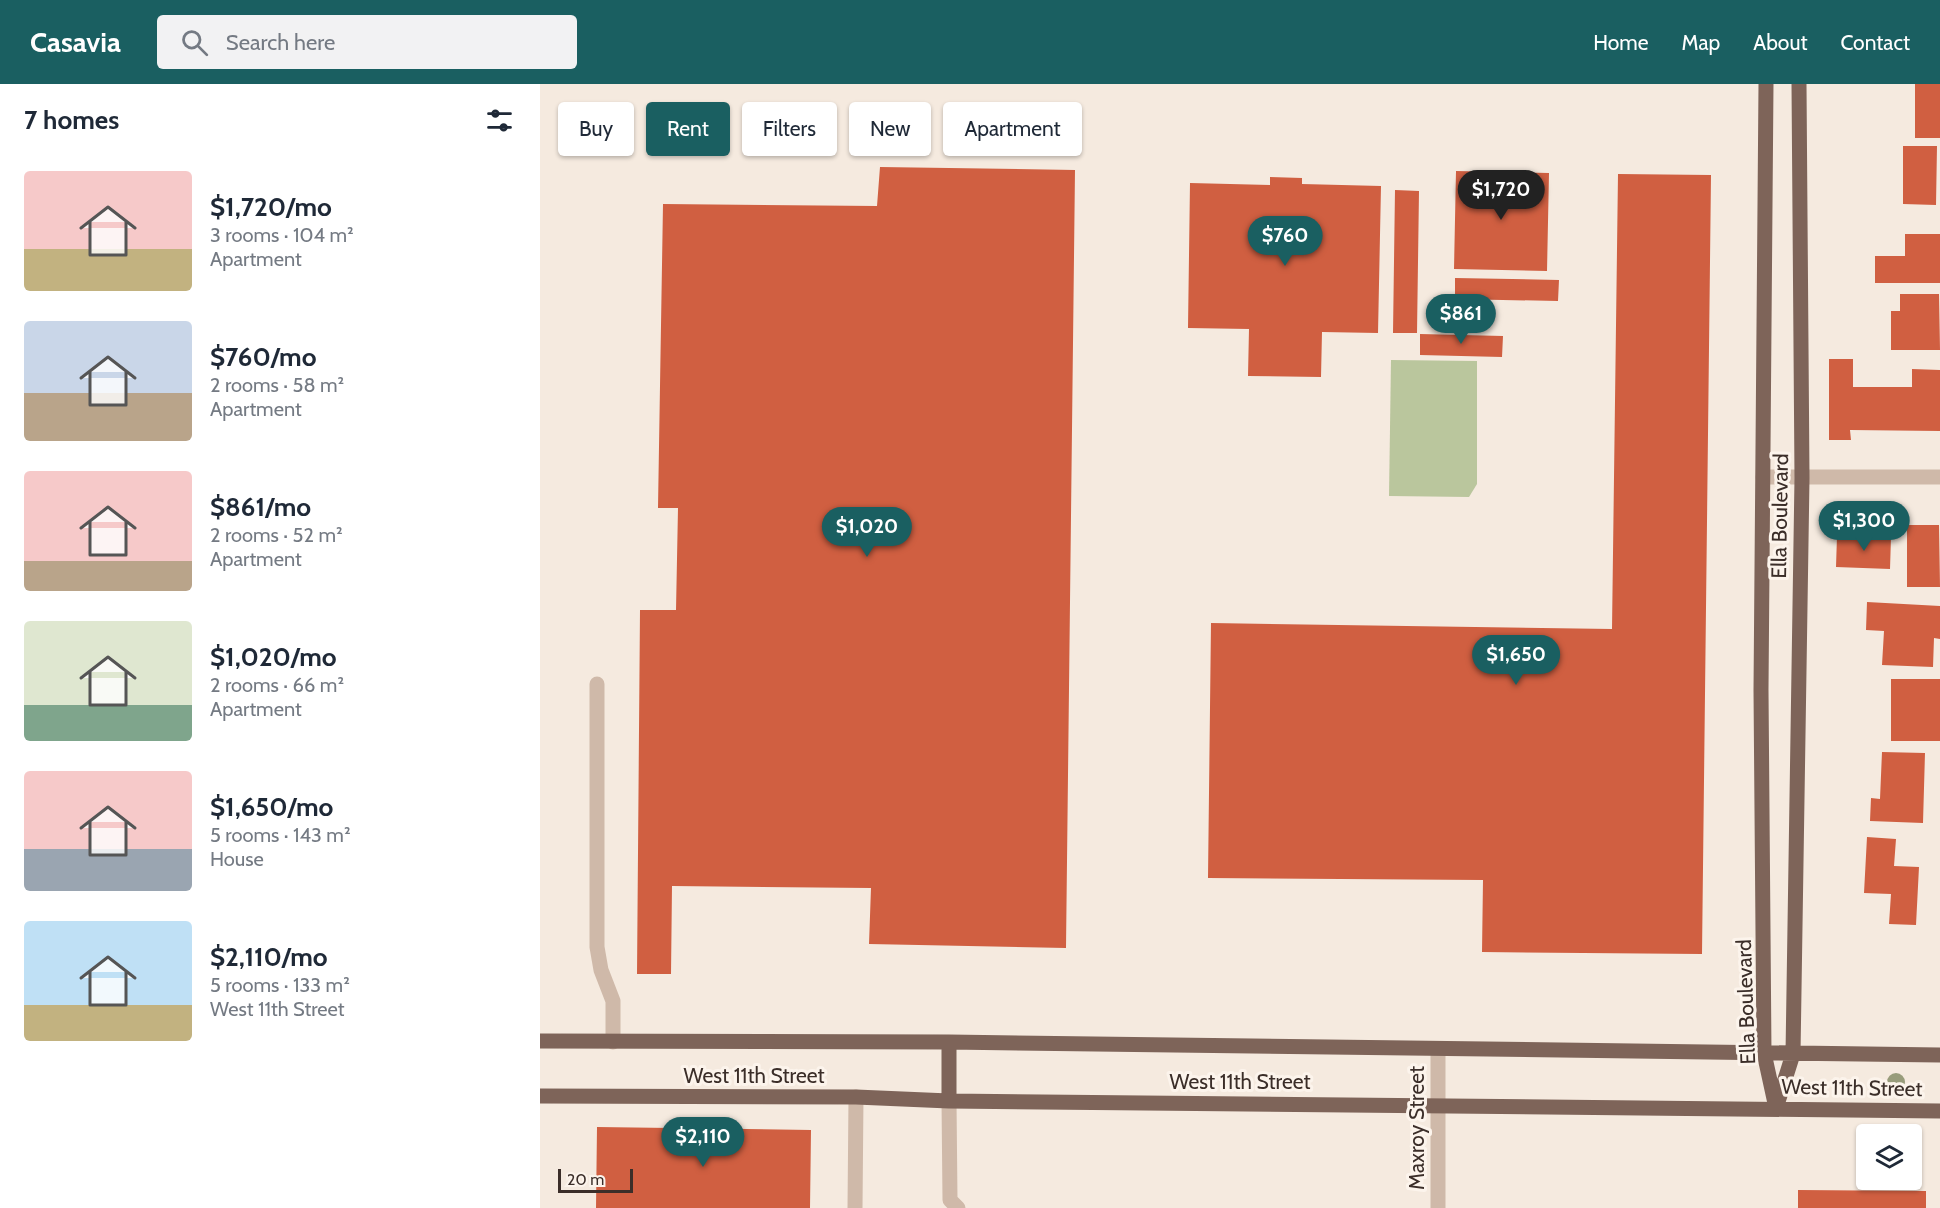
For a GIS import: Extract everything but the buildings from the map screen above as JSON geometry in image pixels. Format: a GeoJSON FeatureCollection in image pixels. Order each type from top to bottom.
{"type":"FeatureCollection","features":[{"type":"Feature","properties":{"kind":"main road","name":"Ella Boulevard"},"geometry":{"type":"LineString","coordinates":[[1766,84],[1761,690],[1764,1053],[1776,1108]]}},
{"type":"Feature","properties":{"kind":"main road","name":"Ella Boulevard"},"geometry":{"type":"LineString","coordinates":[[1776,1108],[1793,1054],[1802,478],[1799,84]]}},
{"type":"Feature","properties":{"kind":"main road","name":"West 11th Street"},"geometry":{"type":"LineString","coordinates":[[540,1041],[949,1042],[1940,1055]]}},
{"type":"Feature","properties":{"kind":"main road"},"geometry":{"type":"LineString","coordinates":[[949,1042],[949,1101]]}},
{"type":"Feature","properties":{"kind":"main road","name":"West 11th Street"},"geometry":{"type":"LineString","coordinates":[[540,1096],[856,1097],[949,1101],[1940,1111]]}},
{"type":"Feature","properties":{"kind":"street"},"geometry":{"type":"LineString","coordinates":[[1763,477],[1940,477]]}},
{"type":"Feature","properties":{"kind":"street"},"geometry":{"type":"LineString","coordinates":[[597,684],[597,946],[601,970],[613,1001],[613,1042]]}},
{"type":"Feature","properties":{"kind":"street","name":"Maxroy Street"},"geometry":{"type":"LineString","coordinates":[[1438,1049],[1438,1208]]}},
{"type":"Feature","properties":{"kind":"street"},"geometry":{"type":"LineString","coordinates":[[855,1208],[856,1097]]}},
{"type":"Feature","properties":{"kind":"street"},"geometry":{"type":"LineString","coordinates":[[949,1101],[950,1200],[958,1208]]}},
{"type":"Feature","properties":{"kind":"green space"},"geometry":{"type":"Polygon","coordinates":[[[1391,360],[1477,361],[1477,484],[1469,497],[1389,496],[1391,360]]]}}]}
